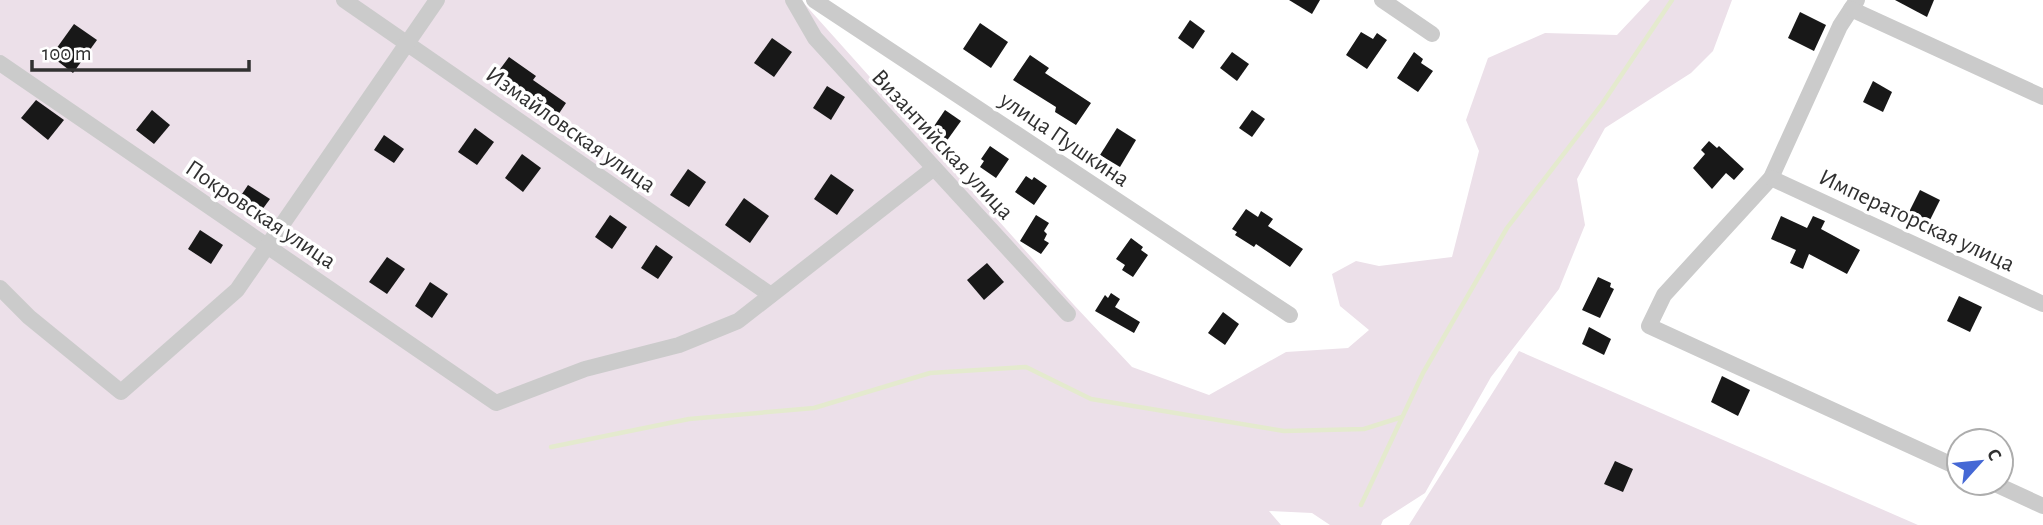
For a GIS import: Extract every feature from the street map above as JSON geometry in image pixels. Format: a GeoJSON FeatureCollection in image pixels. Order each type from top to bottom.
{"type":"FeatureCollection","features":[{"type":"Feature","properties":{"kind":"street","name":"Измайловская улица"},"geometry":{"type":"LineString","coordinates":[[344,0],[771,295]]}},
{"type":"Feature","properties":{"kind":"street"},"geometry":{"type":"LineString","coordinates":[[0,288],[29,317],[121,392],[237,290],[437,0]]}},
{"type":"Feature","properties":{"kind":"street","name":"Византийская улица"},"geometry":{"type":"LineString","coordinates":[[793,0],[815,38],[1068,314]]}},
{"type":"Feature","properties":{"kind":"street","name":"улица Пушкина"},"geometry":{"type":"LineString","coordinates":[[814,0],[1290,315]]}},
{"type":"Feature","properties":{"kind":"street"},"geometry":{"type":"LineString","coordinates":[[1382,0],[1432,34]]}},
{"type":"Feature","properties":{"kind":"street"},"geometry":{"type":"LineString","coordinates":[[1945,462],[1649,326],[1664,295],[1771,178],[1840,26],[1854,5],[2043,97]]}},
{"type":"Feature","properties":{"kind":"street","name":"Покровская улица"},"geometry":{"type":"LineString","coordinates":[[0,63],[496,403],[585,369],[679,345],[738,321],[771,295]]}},
{"type":"Feature","properties":{"kind":"street"},"geometry":{"type":"LineString","coordinates":[[771,295],[934,168]]}},
{"type":"Feature","properties":{"kind":"street","name":"Императорская улица"},"geometry":{"type":"LineString","coordinates":[[1771,178],[2043,304]]}},
{"type":"Feature","properties":{"kind":"street"},"geometry":{"type":"LineString","coordinates":[[2015,493],[2043,506]]}},
{"type":"Feature","properties":{"kind":"shaded area"},"geometry":{"type":"Polygon","coordinates":[[[0,0],[801,0],[1132,367],[1209,395],[1286,352],[1348,348],[1369,330],[1340,306],[1332,274],[1356,261],[1379,266],[1452,257],[1479,151],[1466,120],[1488,58],[1545,33],[1617,35],[1650,0],[1732,0],[1713,51],[1691,73],[1605,128],[1577,179],[1585,225],[1559,289],[1491,377],[1425,493],[1383,520],[1381,525],[1330,525],[1312,513],[1269,511],[1281,525],[0,525],[0,0]]]}},
{"type":"Feature","properties":{"kind":"shaded area"},"geometry":{"type":"Polygon","coordinates":[[[1519,351],[1918,525],[1409,525],[1519,351]]]}},
{"type":"Feature","properties":{"kind":"building"},"geometry":{"type":"Polygon","coordinates":[[[1289,0],[1320,0],[1312,14],[1289,0]]]}},
{"type":"Feature","properties":{"kind":"building"},"geometry":{"type":"Polygon","coordinates":[[[1895,0],[1934,0],[1927,17],[1895,0]]]}},
{"type":"Feature","properties":{"kind":"building"},"geometry":{"type":"Polygon","coordinates":[[[1800,12],[1826,25],[1814,51],[1788,38],[1800,12]]]}},
{"type":"Feature","properties":{"kind":"building"},"geometry":{"type":"Polygon","coordinates":[[[1190,20],[1205,31],[1193,49],[1178,38],[1190,20]]]}},
{"type":"Feature","properties":{"kind":"building"},"geometry":{"type":"Polygon","coordinates":[[[980,23],[1008,42],[991,68],[963,49],[980,23]]]}},
{"type":"Feature","properties":{"kind":"building"},"geometry":{"type":"Polygon","coordinates":[[[74,24],[97,40],[73,73],[51,56],[74,24]]]}},
{"type":"Feature","properties":{"kind":"building"},"geometry":{"type":"Polygon","coordinates":[[[1361,32],[1373,39],[1377,33],[1387,40],[1367,69],[1346,55],[1361,32]]]}},
{"type":"Feature","properties":{"kind":"building"},"geometry":{"type":"Polygon","coordinates":[[[772,38],[792,52],[774,77],[754,63],[772,38]]]}},
{"type":"Feature","properties":{"kind":"building"},"geometry":{"type":"Polygon","coordinates":[[[1232,52],[1249,64],[1237,81],[1220,68],[1232,52]]]}},
{"type":"Feature","properties":{"kind":"building"},"geometry":{"type":"Polygon","coordinates":[[[1414,52],[1423,59],[1421,63],[1433,71],[1418,92],[1397,78],[1414,52]]]}},
{"type":"Feature","properties":{"kind":"building"},"geometry":{"type":"Polygon","coordinates":[[[1030,55],[1049,68],[1045,73],[1091,103],[1076,125],[1055,112],[1056,107],[1013,80],[1030,55]]]}},
{"type":"Feature","properties":{"kind":"building"},"geometry":{"type":"Polygon","coordinates":[[[509,57],[536,76],[533,80],[566,103],[554,121],[492,80],[509,57]]]}},
{"type":"Feature","properties":{"kind":"building"},"geometry":{"type":"Polygon","coordinates":[[[1873,81],[1892,92],[1883,112],[1863,102],[1873,81]]]}},
{"type":"Feature","properties":{"kind":"building"},"geometry":{"type":"Polygon","coordinates":[[[827,86],[845,97],[831,120],[813,108],[827,86]]]}},
{"type":"Feature","properties":{"kind":"building"},"geometry":{"type":"Polygon","coordinates":[[[36,100],[64,120],[48,140],[21,118],[36,100]]]}},
{"type":"Feature","properties":{"kind":"building"},"geometry":{"type":"Polygon","coordinates":[[[152,110],[170,125],[154,144],[136,130],[152,110]]]}},
{"type":"Feature","properties":{"kind":"building"},"geometry":{"type":"Polygon","coordinates":[[[945,110],[961,121],[943,146],[928,135],[945,110]]]}},
{"type":"Feature","properties":{"kind":"building"},"geometry":{"type":"Polygon","coordinates":[[[1252,110],[1265,119],[1252,137],[1239,128],[1252,110]]]}},
{"type":"Feature","properties":{"kind":"building"},"geometry":{"type":"Polygon","coordinates":[[[475,128],[494,142],[477,165],[458,152],[475,128]]]}},
{"type":"Feature","properties":{"kind":"building"},"geometry":{"type":"Polygon","coordinates":[[[1117,128],[1136,140],[1120,167],[1100,155],[1117,128]]]}},
{"type":"Feature","properties":{"kind":"building"},"geometry":{"type":"Polygon","coordinates":[[[384,135],[404,149],[394,163],[374,150],[384,135]]]}},
{"type":"Feature","properties":{"kind":"building"},"geometry":{"type":"Polygon","coordinates":[[[1709,141],[1717,148],[1719,146],[1744,169],[1734,180],[1726,173],[1712,189],[1693,168],[1705,154],[1701,150],[1709,141]]]}},
{"type":"Feature","properties":{"kind":"building"},"geometry":{"type":"Polygon","coordinates":[[[990,146],[1009,159],[996,178],[980,167],[984,161],[981,159],[990,146]]]}},
{"type":"Feature","properties":{"kind":"building"},"geometry":{"type":"Polygon","coordinates":[[[522,154],[541,168],[523,192],[505,178],[522,154]]]}},
{"type":"Feature","properties":{"kind":"building"},"geometry":{"type":"Polygon","coordinates":[[[688,169],[706,182],[689,207],[670,195],[688,169]]]}},
{"type":"Feature","properties":{"kind":"building"},"geometry":{"type":"Polygon","coordinates":[[[831,174],[854,190],[837,215],[814,199],[831,174]]]}},
{"type":"Feature","properties":{"kind":"building"},"geometry":{"type":"Polygon","coordinates":[[[1026,176],[1032,180],[1034,177],[1047,186],[1034,205],[1015,192],[1026,176]]]}},
{"type":"Feature","properties":{"kind":"building"},"geometry":{"type":"Polygon","coordinates":[[[248,185],[270,199],[259,214],[238,200],[248,185]]]}},
{"type":"Feature","properties":{"kind":"building"},"geometry":{"type":"Polygon","coordinates":[[[1920,190],[1940,200],[1927,226],[1907,216],[1920,190]]]}},
{"type":"Feature","properties":{"kind":"building"},"geometry":{"type":"Polygon","coordinates":[[[744,198],[769,216],[750,243],[725,225],[744,198]]]}},
{"type":"Feature","properties":{"kind":"building"},"geometry":{"type":"Polygon","coordinates":[[[1246,209],[1258,217],[1261,211],[1273,219],[1268,226],[1303,249],[1290,267],[1256,244],[1254,247],[1235,235],[1237,232],[1232,229],[1246,209]]]}},
{"type":"Feature","properties":{"kind":"building"},"geometry":{"type":"Polygon","coordinates":[[[610,215],[627,227],[612,249],[595,237],[610,215]]]}},
{"type":"Feature","properties":{"kind":"building"},"geometry":{"type":"Polygon","coordinates":[[[1036,215],[1049,223],[1044,231],[1047,234],[1044,240],[1049,243],[1041,254],[1020,241],[1036,215]]]}},
{"type":"Feature","properties":{"kind":"building"},"geometry":{"type":"Polygon","coordinates":[[[1781,216],[1807,228],[1813,216],[1825,221],[1821,229],[1860,250],[1847,274],[1809,254],[1803,269],[1790,263],[1796,250],[1771,239],[1781,216]]]}},
{"type":"Feature","properties":{"kind":"building"},"geometry":{"type":"Polygon","coordinates":[[[200,230],[223,245],[211,264],[188,249],[200,230]]]}},
{"type":"Feature","properties":{"kind":"building"},"geometry":{"type":"Polygon","coordinates":[[[1131,238],[1143,247],[1141,250],[1148,255],[1133,277],[1122,270],[1125,265],[1116,259],[1131,238]]]}},
{"type":"Feature","properties":{"kind":"building"},"geometry":{"type":"Polygon","coordinates":[[[656,245],[673,257],[658,279],[641,268],[656,245]]]}},
{"type":"Feature","properties":{"kind":"building"},"geometry":{"type":"Polygon","coordinates":[[[387,257],[405,269],[387,294],[369,282],[387,257]]]}},
{"type":"Feature","properties":{"kind":"building"},"geometry":{"type":"Polygon","coordinates":[[[987,263],[1004,282],[984,300],[967,280],[987,263]]]}},
{"type":"Feature","properties":{"kind":"building"},"geometry":{"type":"Polygon","coordinates":[[[1598,277],[1611,283],[1610,287],[1614,289],[1600,318],[1582,310],[1598,277]]]}},
{"type":"Feature","properties":{"kind":"building"},"geometry":{"type":"Polygon","coordinates":[[[430,282],[448,294],[432,318],[415,306],[430,282]]]}},
{"type":"Feature","properties":{"kind":"building"},"geometry":{"type":"Polygon","coordinates":[[[1111,293],[1120,299],[1115,307],[1140,322],[1134,333],[1095,311],[1105,295],[1108,298],[1111,293]]]}},
{"type":"Feature","properties":{"kind":"building"},"geometry":{"type":"Polygon","coordinates":[[[1959,296],[1982,307],[1970,332],[1947,321],[1959,296]]]}},
{"type":"Feature","properties":{"kind":"building"},"geometry":{"type":"Polygon","coordinates":[[[1223,312],[1239,324],[1225,345],[1208,333],[1223,312]]]}},
{"type":"Feature","properties":{"kind":"building"},"geometry":{"type":"Polygon","coordinates":[[[1589,327],[1611,339],[1604,355],[1582,344],[1589,327]]]}},
{"type":"Feature","properties":{"kind":"building"},"geometry":{"type":"Polygon","coordinates":[[[1722,376],[1750,390],[1738,416],[1711,402],[1722,376]]]}},
{"type":"Feature","properties":{"kind":"building"},"geometry":{"type":"Polygon","coordinates":[[[1615,461],[1633,469],[1623,492],[1604,484],[1615,461]]]}},
{"type":"Feature","properties":{"kind":"waterway"},"geometry":{"type":"LineString","coordinates":[[1361,505],[1423,373],[1507,228],[1602,104],[1672,0]]}},
{"type":"Feature","properties":{"kind":"waterway"},"geometry":{"type":"LineString","coordinates":[[551,447],[689,419],[814,408],[930,373],[1026,367],[1091,399],[1284,431],[1364,429],[1402,417]]}}]}
